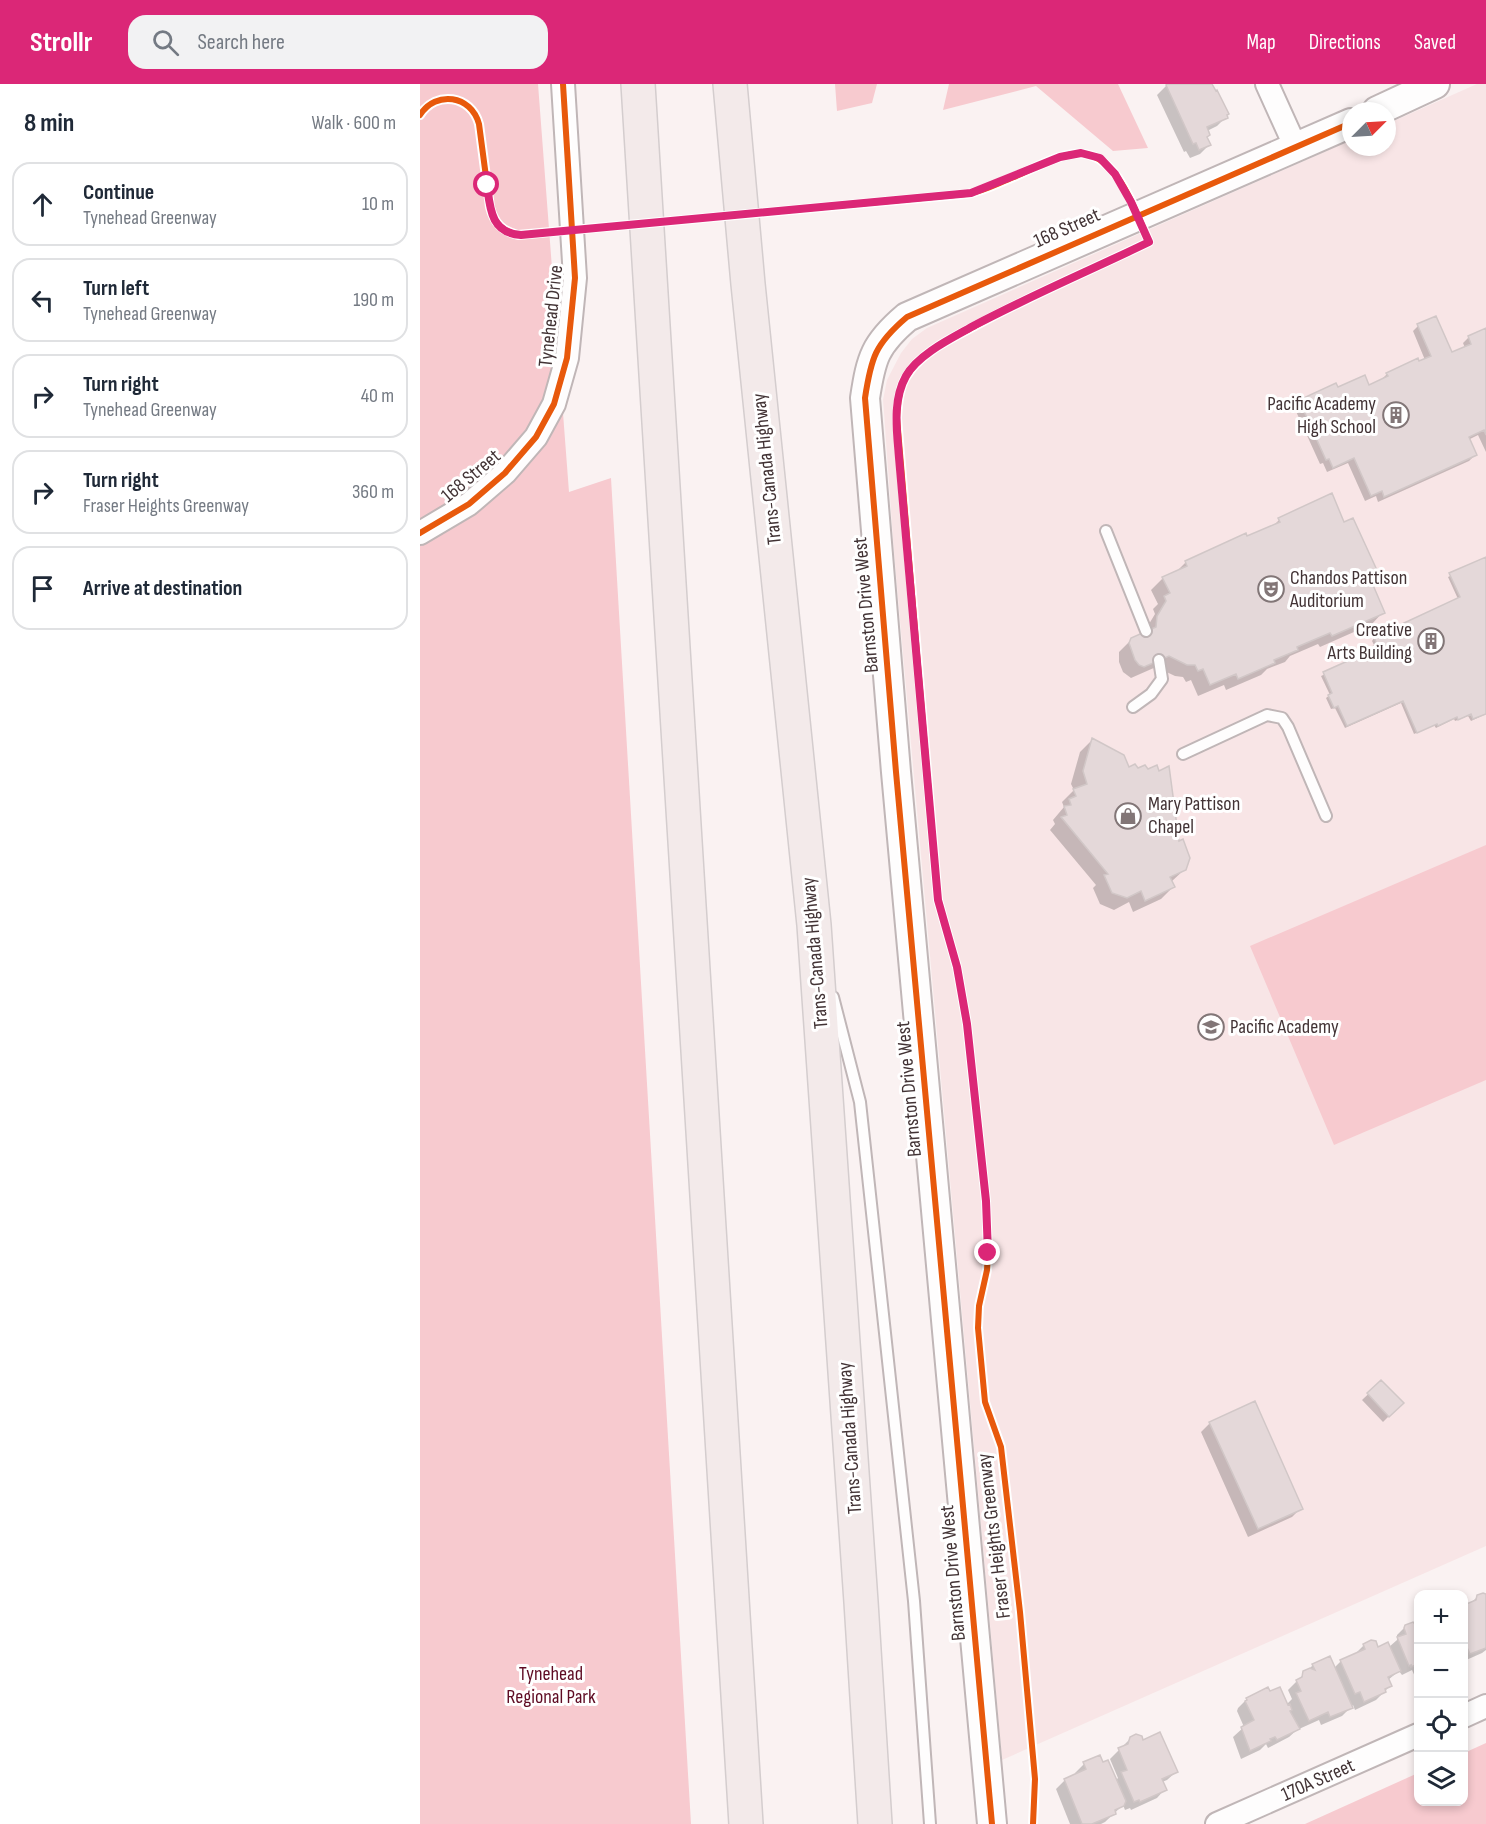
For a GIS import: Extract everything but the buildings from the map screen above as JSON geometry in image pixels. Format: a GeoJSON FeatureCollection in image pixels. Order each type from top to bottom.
{"type":"FeatureCollection","features":[{"type":"Feature","properties":{"kind":"highway"},"geometry":{"type":"LineString","coordinates":[[638,84],[746,1824]]}},
{"type":"Feature","properties":{"kind":"highway","name":"Trans-Canada Highway"},"geometry":{"type":"LineString","coordinates":[[730,84],[748,284],[814,925],[875,1824]]}},
{"type":"Feature","properties":{"kind":"street","name":"Tynehead Drive"},"geometry":{"type":"LineString","coordinates":[[536,437],[554,404],[567,358],[575,278],[562,84]]}},
{"type":"Feature","properties":{"kind":"street"},"geometry":{"type":"LineString","coordinates":[[1267,84],[1296,147]]}},
{"type":"Feature","properties":{"kind":"street"},"geometry":{"type":"LineString","coordinates":[[1396,102],[1435,84]]}},
{"type":"Feature","properties":{"kind":"street","name":"168 Street"},"geometry":{"type":"LineString","coordinates":[[875,352],[889,332],[907,317],[1342,127]]}},
{"type":"Feature","properties":{"kind":"street","name":"Barnston Drive West"},"geometry":{"type":"LineString","coordinates":[[875,352],[867,380],[865,398],[894,749],[992,1824]]}},
{"type":"Feature","properties":{"kind":"street","name":"168 Street"},"geometry":{"type":"LineString","coordinates":[[420,533],[469,504],[505,473],[536,437]]}},
{"type":"Feature","properties":{"kind":"street"},"geometry":{"type":"LineString","coordinates":[[1468,1714],[1486,1706]]}},
{"type":"Feature","properties":{"kind":"street","name":"170A Street"},"geometry":{"type":"LineString","coordinates":[[1217,1824],[1414,1738]]}},
{"type":"Feature","properties":{"kind":"lane"},"geometry":{"type":"LineString","coordinates":[[1106,531],[1146,631]]}},
{"type":"Feature","properties":{"kind":"lane"},"geometry":{"type":"LineString","coordinates":[[1133,707],[1151,694],[1162,679],[1159,660]]}},
{"type":"Feature","properties":{"kind":"lane"},"geometry":{"type":"LineString","coordinates":[[1183,754],[1267,715],[1282,718],[1288,726],[1326,816]]}},
{"type":"Feature","properties":{"kind":"lane"},"geometry":{"type":"LineString","coordinates":[[814,925],[860,1102],[914,1601],[930,1824]]}},
{"type":"Feature","properties":{"kind":"shaded area","name":"Pacific Academy"},"geometry":{"type":"Polygon","coordinates":[[[1477,84],[1486,84],[1486,1546],[1002,1760],[894,553],[883,400],[887,380],[901,353],[912,339],[927,328],[1342,144],[1342,156],[1396,156],[1396,120],[1477,84]]]}},
{"type":"Feature","properties":{"kind":"green space","name":"Tynehead Regional Park"},"geometry":{"type":"Polygon","coordinates":[[[420,84],[538,84],[569,492],[611,478],[691,1824],[420,1824],[420,84]]]}},
{"type":"Feature","properties":{"kind":"green space"},"geometry":{"type":"Polygon","coordinates":[[[835,84],[877,84],[872,103],[837,111],[835,84]]]}},
{"type":"Feature","properties":{"kind":"green space"},"geometry":{"type":"Polygon","coordinates":[[[949,84],[1118,84],[1148,148],[1113,151],[1036,86],[943,110],[949,84]]]}},
{"type":"Feature","properties":{"kind":"green space"},"geometry":{"type":"Polygon","coordinates":[[[1486,845],[1486,1080],[1334,1145],[1250,946],[1486,845]]]}},
{"type":"Feature","properties":{"kind":"green space"},"geometry":{"type":"Polygon","coordinates":[[[1486,1743],[1486,1824],[1305,1824],[1414,1775],[1414,1806],[1468,1806],[1468,1751],[1486,1743]]]}},
{"type":"Feature","properties":{"kind":"cycle path"},"geometry":{"type":"LineString","coordinates":[[420,533],[469,504],[505,473],[536,437],[554,404],[567,358],[575,278],[563,84]]}},
{"type":"Feature","properties":{"kind":"cycle path","name":"Fraser Heights Greenway"},"geometry":{"type":"LineString","coordinates":[[420,115],[427,107],[444,99],[461,102],[475,114],[479,124],[492,213],[499,226],[518,235],[966,194],[990,187],[1051,160],[1074,154],[1089,155],[1102,161],[1113,171],[1131,199],[1149,242],[1018,304],[938,346],[921,359],[905,379],[899,395],[897,412],[938,900],[957,967],[967,1024],[986,1201],[987,1270],[979,1306],[978,1328],[985,1402],[1001,1447],[1020,1612],[1035,1779],[1033,1824]]}},
{"type":"Feature","properties":{"kind":"cycle path"},"geometry":{"type":"LineString","coordinates":[[992,1824],[896,772],[865,398],[872,362],[881,344],[907,317],[1342,127]]}},
{"type":"Feature","properties":{"kind":"place","name":"Pacific Academy High School"},"geometry":{"type":"Point","coordinates":[1396,415]}},
{"type":"Feature","properties":{"kind":"place","name":"Chandos Pattison Auditorium"},"geometry":{"type":"Point","coordinates":[1271,589]}},
{"type":"Feature","properties":{"kind":"place","name":"Creative Arts Building"},"geometry":{"type":"Point","coordinates":[1431,641]}},
{"type":"Feature","properties":{"kind":"place","name":"Mary Pattison Chapel"},"geometry":{"type":"Point","coordinates":[1128,816]}},
{"type":"Feature","properties":{"kind":"place","name":"Pacific Academy"},"geometry":{"type":"Point","coordinates":[1211,1027]}},
{"type":"Feature","properties":{"kind":"route"},"geometry":{"type":"LineString","coordinates":[[487,185],[490,207],[499,226],[504,230],[521,235],[971,193],[1060,157],[1081,153],[1100,158],[1115,174],[1131,202],[1149,242],[1022,300],[950,339],[924,357],[906,375],[898,401],[899,458],[938,900],[957,967],[967,1024],[986,1201],[988,1253]]}}]}
